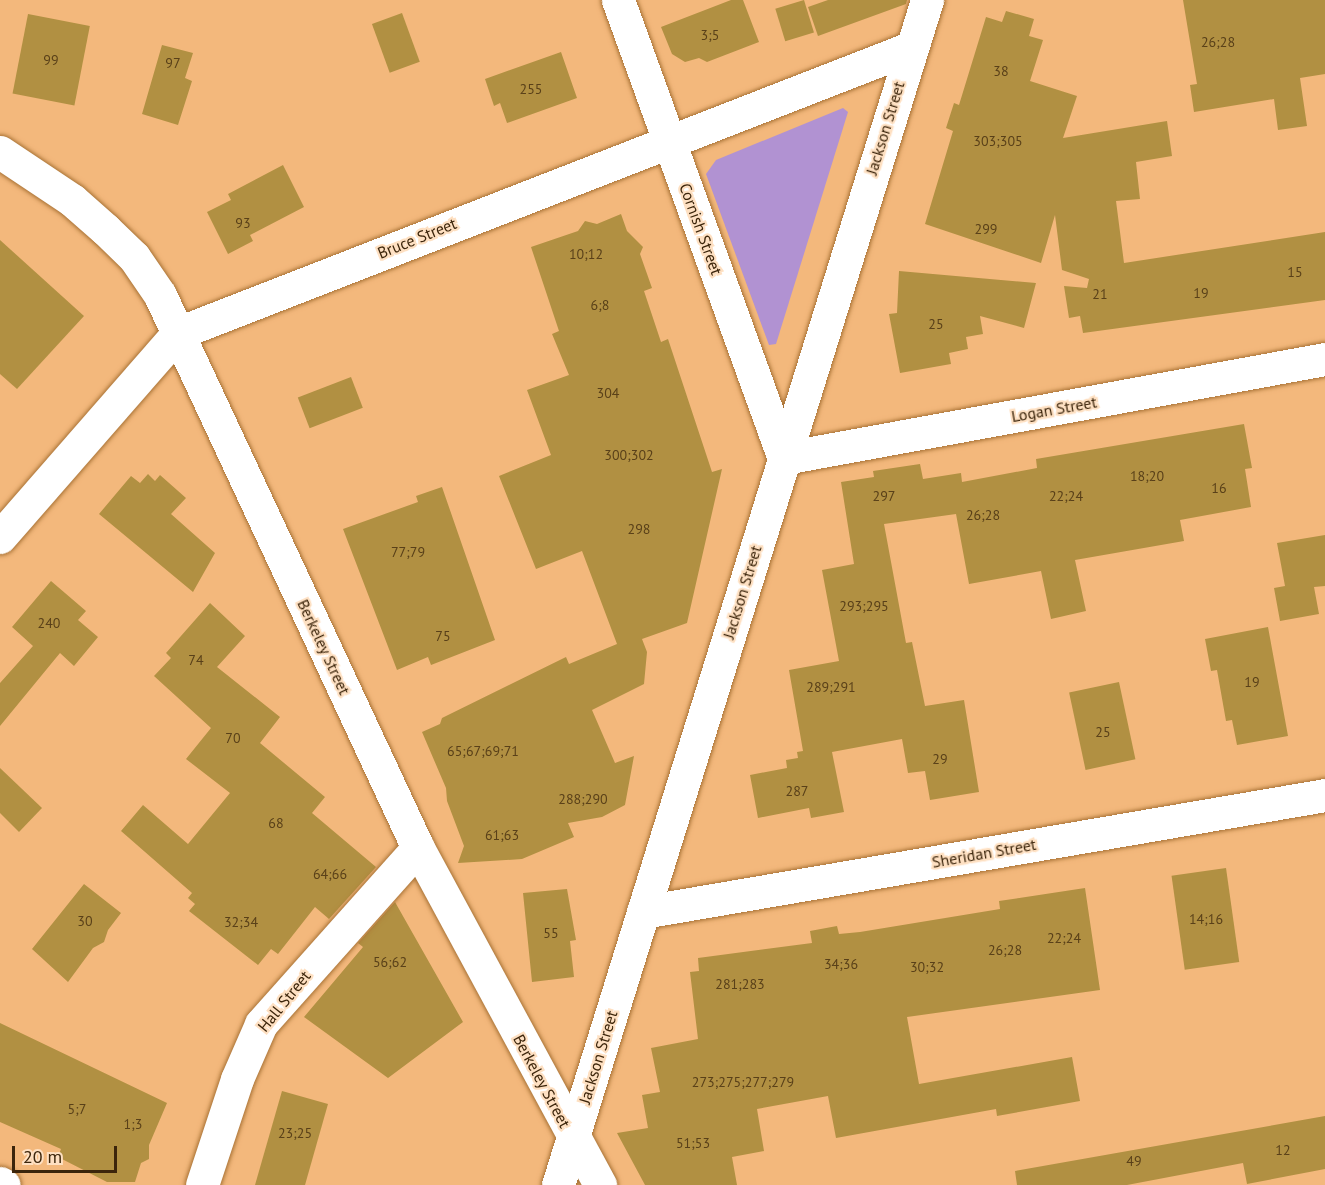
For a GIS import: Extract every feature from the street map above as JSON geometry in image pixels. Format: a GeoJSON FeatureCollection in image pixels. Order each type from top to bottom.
{"type":"FeatureCollection","features":[{"type":"Feature","properties":{"kind":"street","name":"Cornish Street"},"geometry":{"type":"LineString","coordinates":[[618,0],[784,458]]}},
{"type":"Feature","properties":{"kind":"street","name":"Jackson Street"},"geometry":{"type":"LineString","coordinates":[[558,1185],[910,48],[927,0]]}},
{"type":"Feature","properties":{"kind":"street","name":"Bruce Street"},"geometry":{"type":"LineString","coordinates":[[0,537],[178,333],[669,139],[910,48]]}},
{"type":"Feature","properties":{"kind":"street","name":"Berkeley Street"},"geometry":{"type":"LineString","coordinates":[[0,152],[72,200],[134,257],[160,295],[418,848],[572,1139],[600,1185]]}},
{"type":"Feature","properties":{"kind":"street","name":"Logan Street"},"geometry":{"type":"LineString","coordinates":[[784,458],[1325,359]]}},
{"type":"Feature","properties":{"kind":"street","name":"Sheridan Street"},"geometry":{"type":"LineString","coordinates":[[643,912],[1325,795]]}},
{"type":"Feature","properties":{"kind":"street","name":"Hall Street"},"geometry":{"type":"LineString","coordinates":[[202,1185],[237,1079],[261,1024],[418,848]]}},
{"type":"Feature","properties":{"kind":"shaded area"},"geometry":{"type":"Polygon","coordinates":[[[843,108],[848,112],[776,344],[769,345],[706,174],[716,160],[843,108]]]}},
{"type":"Feature","properties":{"kind":"building"},"geometry":{"type":"Polygon","coordinates":[[[731,0],[743,0],[759,42],[707,62],[699,58],[685,62],[672,54],[661,27],[731,0]]]}},
{"type":"Feature","properties":{"kind":"building"},"geometry":{"type":"Polygon","coordinates":[[[804,0],[814,33],[785,41],[775,9],[804,0]]]}},
{"type":"Feature","properties":{"kind":"building"},"geometry":{"type":"Polygon","coordinates":[[[828,0],[907,0],[906,4],[818,36],[808,7],[828,0]]]}},
{"type":"Feature","properties":{"kind":"building"},"geometry":{"type":"Polygon","coordinates":[[[1183,0],[1325,0],[1325,74],[1300,78],[1307,126],[1278,130],[1274,99],[1194,112],[1190,85],[1197,84],[1183,0]]]}},
{"type":"Feature","properties":{"kind":"building"},"geometry":{"type":"Polygon","coordinates":[[[1006,11],[1034,19],[1029,36],[1043,40],[1030,81],[1077,96],[1063,138],[1167,121],[1172,156],[1136,162],[1140,199],[1116,201],[1124,263],[1325,232],[1325,300],[1083,333],[1080,316],[1069,318],[1064,286],[1087,288],[1089,279],[1062,270],[1055,215],[1041,263],[925,224],[953,131],[946,128],[954,103],[959,105],[986,17],[1002,22],[1006,11]]]}},
{"type":"Feature","properties":{"kind":"building"},"geometry":{"type":"Polygon","coordinates":[[[402,13],[420,62],[390,73],[372,24],[402,13]]]}},
{"type":"Feature","properties":{"kind":"building"},"geometry":{"type":"Polygon","coordinates":[[[28,14],[90,26],[74,106],[13,94],[28,14]]]}},
{"type":"Feature","properties":{"kind":"building"},"geometry":{"type":"Polygon","coordinates":[[[162,45],[193,53],[185,78],[192,81],[178,125],[142,114],[162,45]]]}},
{"type":"Feature","properties":{"kind":"building"},"geometry":{"type":"Polygon","coordinates":[[[561,52],[577,98],[507,123],[500,103],[494,106],[485,79],[561,52]]]}},
{"type":"Feature","properties":{"kind":"building"},"geometry":{"type":"Polygon","coordinates":[[[283,165],[304,207],[250,235],[253,241],[228,254],[207,212],[231,200],[228,194],[283,165]]]}},
{"type":"Feature","properties":{"kind":"building"},"geometry":{"type":"Polygon","coordinates":[[[621,214],[627,231],[643,247],[640,254],[652,288],[644,291],[661,342],[668,339],[712,472],[722,469],[687,623],[642,639],[647,652],[644,684],[592,710],[615,763],[634,756],[625,805],[602,817],[568,823],[574,837],[522,859],[458,863],[464,846],[447,801],[446,788],[422,732],[440,724],[442,718],[566,657],[569,664],[617,644],[582,551],[536,569],[499,476],[551,455],[527,390],[569,375],[552,334],[559,331],[531,247],[578,231],[585,221],[597,224],[621,214]]]}},
{"type":"Feature","properties":{"kind":"building"},"geometry":{"type":"Polygon","coordinates":[[[0,240],[84,316],[17,389],[0,374],[0,240]]]}},
{"type":"Feature","properties":{"kind":"building"},"geometry":{"type":"Polygon","coordinates":[[[899,271],[1036,283],[1024,328],[980,316],[983,334],[966,337],[968,349],[949,353],[951,364],[900,373],[889,314],[897,313],[899,271]]]}},
{"type":"Feature","properties":{"kind":"building"},"geometry":{"type":"Polygon","coordinates":[[[351,377],[363,408],[310,428],[298,397],[351,377]]]}},
{"type":"Feature","properties":{"kind":"building"},"geometry":{"type":"Polygon","coordinates":[[[1244,424],[1252,468],[1245,469],[1251,507],[1180,520],[1184,541],[1075,560],[1086,611],[1051,619],[1041,571],[969,584],[956,514],[884,524],[906,643],[912,642],[925,706],[964,700],[979,792],[930,800],[925,771],[908,773],[902,739],[832,752],[844,812],[811,818],[809,808],[758,818],[750,775],[787,768],[786,760],[798,758],[797,752],[803,751],[789,670],[839,661],[822,570],[854,564],[841,482],[874,477],[873,471],[920,464],[923,479],[961,473],[962,482],[1037,468],[1036,459],[1244,424]]]}},
{"type":"Feature","properties":{"kind":"building"},"geometry":{"type":"Polygon","coordinates":[[[148,474],[155,481],[160,475],[186,498],[171,514],[215,553],[193,592],[99,514],[131,476],[140,483],[148,474]]]}},
{"type":"Feature","properties":{"kind":"building"},"geometry":{"type":"Polygon","coordinates":[[[442,487],[495,640],[431,665],[428,657],[397,670],[343,529],[418,502],[416,496],[442,487]]]}},
{"type":"Feature","properties":{"kind":"building"},"geometry":{"type":"Polygon","coordinates":[[[1325,535],[1325,586],[1314,587],[1319,614],[1280,621],[1274,588],[1285,586],[1277,543],[1325,535]]]}},
{"type":"Feature","properties":{"kind":"building"},"geometry":{"type":"Polygon","coordinates":[[[51,581],[86,611],[78,620],[98,637],[74,666],[60,653],[0,726],[0,683],[33,646],[12,627],[51,581]]]}},
{"type":"Feature","properties":{"kind":"building"},"geometry":{"type":"Polygon","coordinates":[[[210,603],[245,636],[217,667],[280,717],[260,743],[325,797],[312,813],[376,867],[329,919],[315,907],[278,954],[271,949],[258,965],[189,911],[195,904],[188,898],[192,893],[121,831],[143,805],[188,844],[230,793],[186,759],[211,728],[154,676],[171,658],[166,653],[210,603]]]}},
{"type":"Feature","properties":{"kind":"building"},"geometry":{"type":"Polygon","coordinates":[[[1268,627],[1288,736],[1237,745],[1232,720],[1226,721],[1217,670],[1211,671],[1205,639],[1268,627]]]}},
{"type":"Feature","properties":{"kind":"building"},"geometry":{"type":"Polygon","coordinates":[[[1119,682],[1135,759],[1086,770],[1069,693],[1119,682]]]}},
{"type":"Feature","properties":{"kind":"building"},"geometry":{"type":"Polygon","coordinates":[[[0,768],[42,808],[19,832],[0,813],[0,768]]]}},
{"type":"Feature","properties":{"kind":"building"},"geometry":{"type":"Polygon","coordinates":[[[1226,868],[1239,962],[1185,970],[1172,876],[1226,868]]]}},
{"type":"Feature","properties":{"kind":"building"},"geometry":{"type":"Polygon","coordinates":[[[84,884],[121,913],[108,930],[104,942],[93,948],[68,982],[32,949],[84,884]]]}},
{"type":"Feature","properties":{"kind":"building"},"geometry":{"type":"Polygon","coordinates":[[[1085,888],[1100,990],[907,1017],[919,1084],[1072,1057],[1080,1101],[997,1116],[996,1109],[836,1138],[828,1096],[757,1109],[764,1151],[732,1157],[737,1185],[645,1185],[617,1133],[648,1128],[642,1095],[660,1092],[651,1048],[698,1039],[690,972],[699,971],[698,958],[812,943],[810,931],[837,926],[839,934],[860,932],[1000,909],[999,901],[1085,888]]]}},
{"type":"Feature","properties":{"kind":"building"},"geometry":{"type":"Polygon","coordinates":[[[567,889],[576,940],[570,941],[574,977],[532,982],[523,893],[567,889]]]}},
{"type":"Feature","properties":{"kind":"building"},"geometry":{"type":"Polygon","coordinates":[[[395,902],[463,1022],[388,1078],[304,1017],[363,947],[358,943],[395,902]]]}},
{"type":"Feature","properties":{"kind":"building"},"geometry":{"type":"Polygon","coordinates":[[[0,1023],[167,1103],[149,1145],[149,1159],[141,1163],[135,1182],[107,1182],[58,1157],[61,1149],[0,1122],[0,1023]]]}},
{"type":"Feature","properties":{"kind":"building"},"geometry":{"type":"Polygon","coordinates":[[[282,1091],[328,1104],[305,1185],[255,1185],[282,1091]]]}},
{"type":"Feature","properties":{"kind":"building"},"geometry":{"type":"Polygon","coordinates":[[[1325,1116],[1325,1169],[1247,1184],[1243,1163],[1127,1185],[1017,1185],[1015,1171],[1325,1116]]]}}]}
